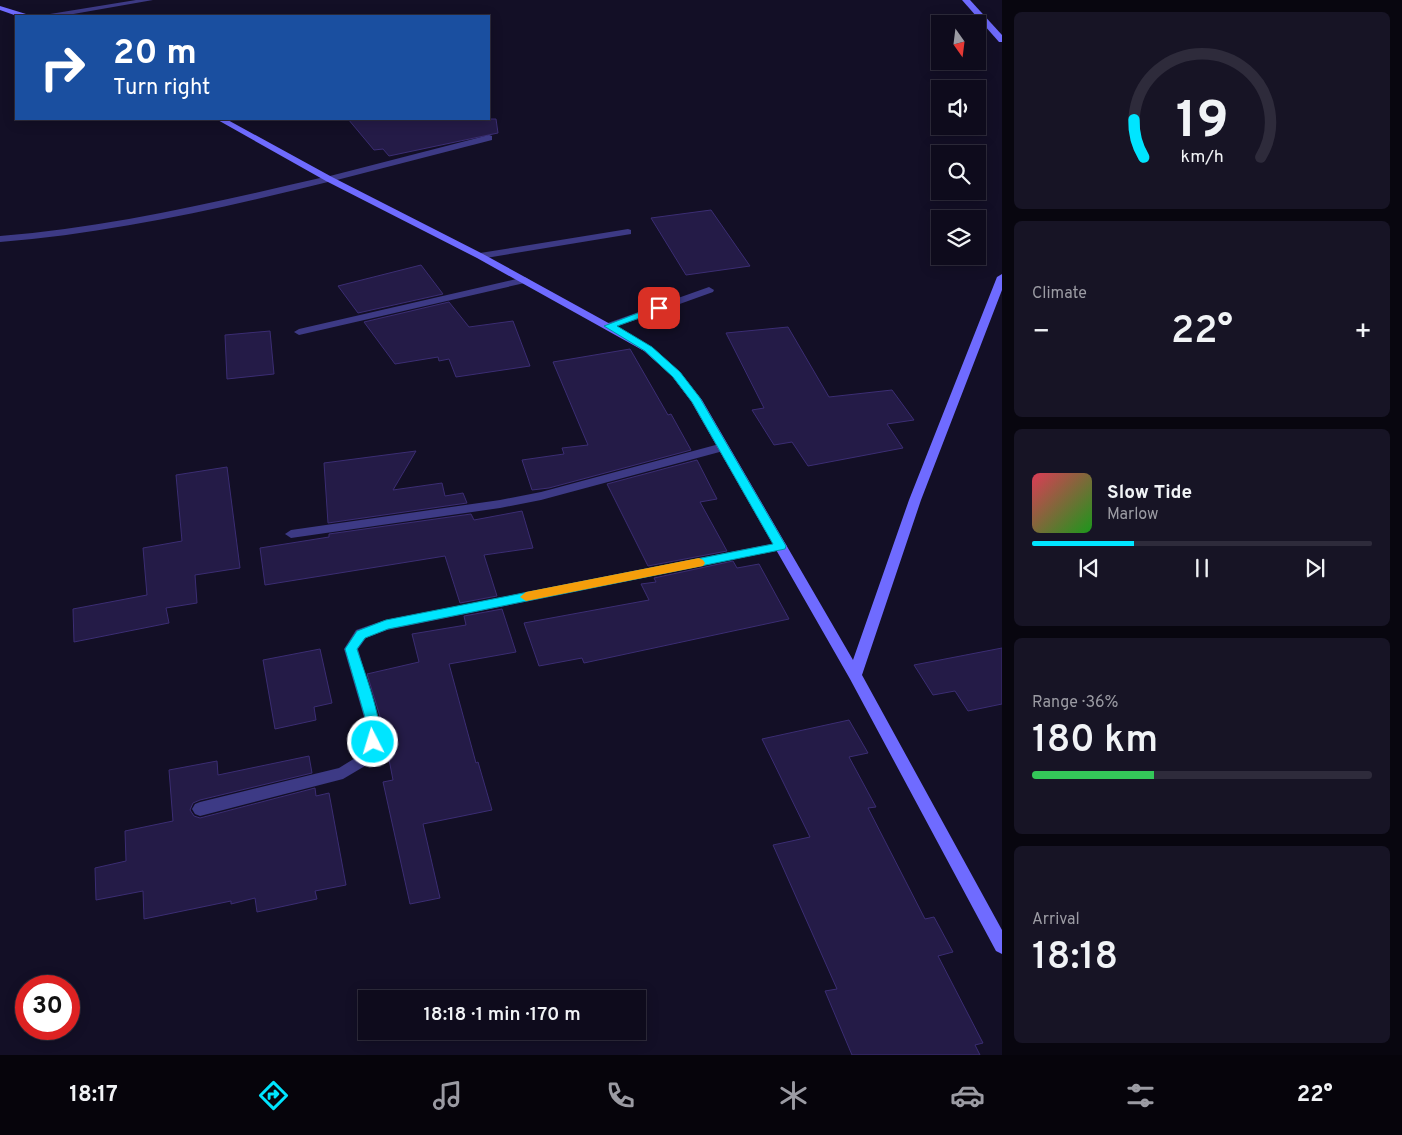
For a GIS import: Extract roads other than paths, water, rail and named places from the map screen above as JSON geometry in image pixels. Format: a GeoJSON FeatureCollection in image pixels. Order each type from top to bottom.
{"type":"FeatureCollection","features":[{"type":"Feature","properties":{"kind":"street"},"geometry":{"type":"LineString","coordinates":[[56,15],[149,0]]}},
{"type":"Feature","properties":{"kind":"street"},"geometry":{"type":"LineString","coordinates":[[966,0],[1002,40]]}},
{"type":"Feature","properties":{"kind":"street"},"geometry":{"type":"LineString","coordinates":[[0,8],[20,15]]}},
{"type":"Feature","properties":{"kind":"street"},"geometry":{"type":"LineString","coordinates":[[222,120],[329,179],[480,256],[609,326],[648,349],[676,374],[696,400],[855,675],[1002,946]]}},
{"type":"Feature","properties":{"kind":"street"},"geometry":{"type":"LineString","coordinates":[[0,239],[46,237],[110,227],[329,179],[489,138]]}},
{"type":"Feature","properties":{"kind":"street"},"geometry":{"type":"LineString","coordinates":[[480,256],[628,232]]}},
{"type":"Feature","properties":{"kind":"street"},"geometry":{"type":"LineString","coordinates":[[855,675],[915,500],[1002,277]]}},
{"type":"Feature","properties":{"kind":"street"},"geometry":{"type":"LineString","coordinates":[[299,332],[525,280]]}},
{"type":"Feature","properties":{"kind":"street"},"geometry":{"type":"LineString","coordinates":[[609,326],[709,290]]}},
{"type":"Feature","properties":{"kind":"street"},"geometry":{"type":"LineString","coordinates":[[291,534],[500,504],[541,496],[723,448]]}},
{"type":"Feature","properties":{"kind":"street"},"geometry":{"type":"LineString","coordinates":[[200,809],[343,773],[365,759],[373,742],[373,724],[351,649],[361,634],[386,625],[781,546]]}}]}
